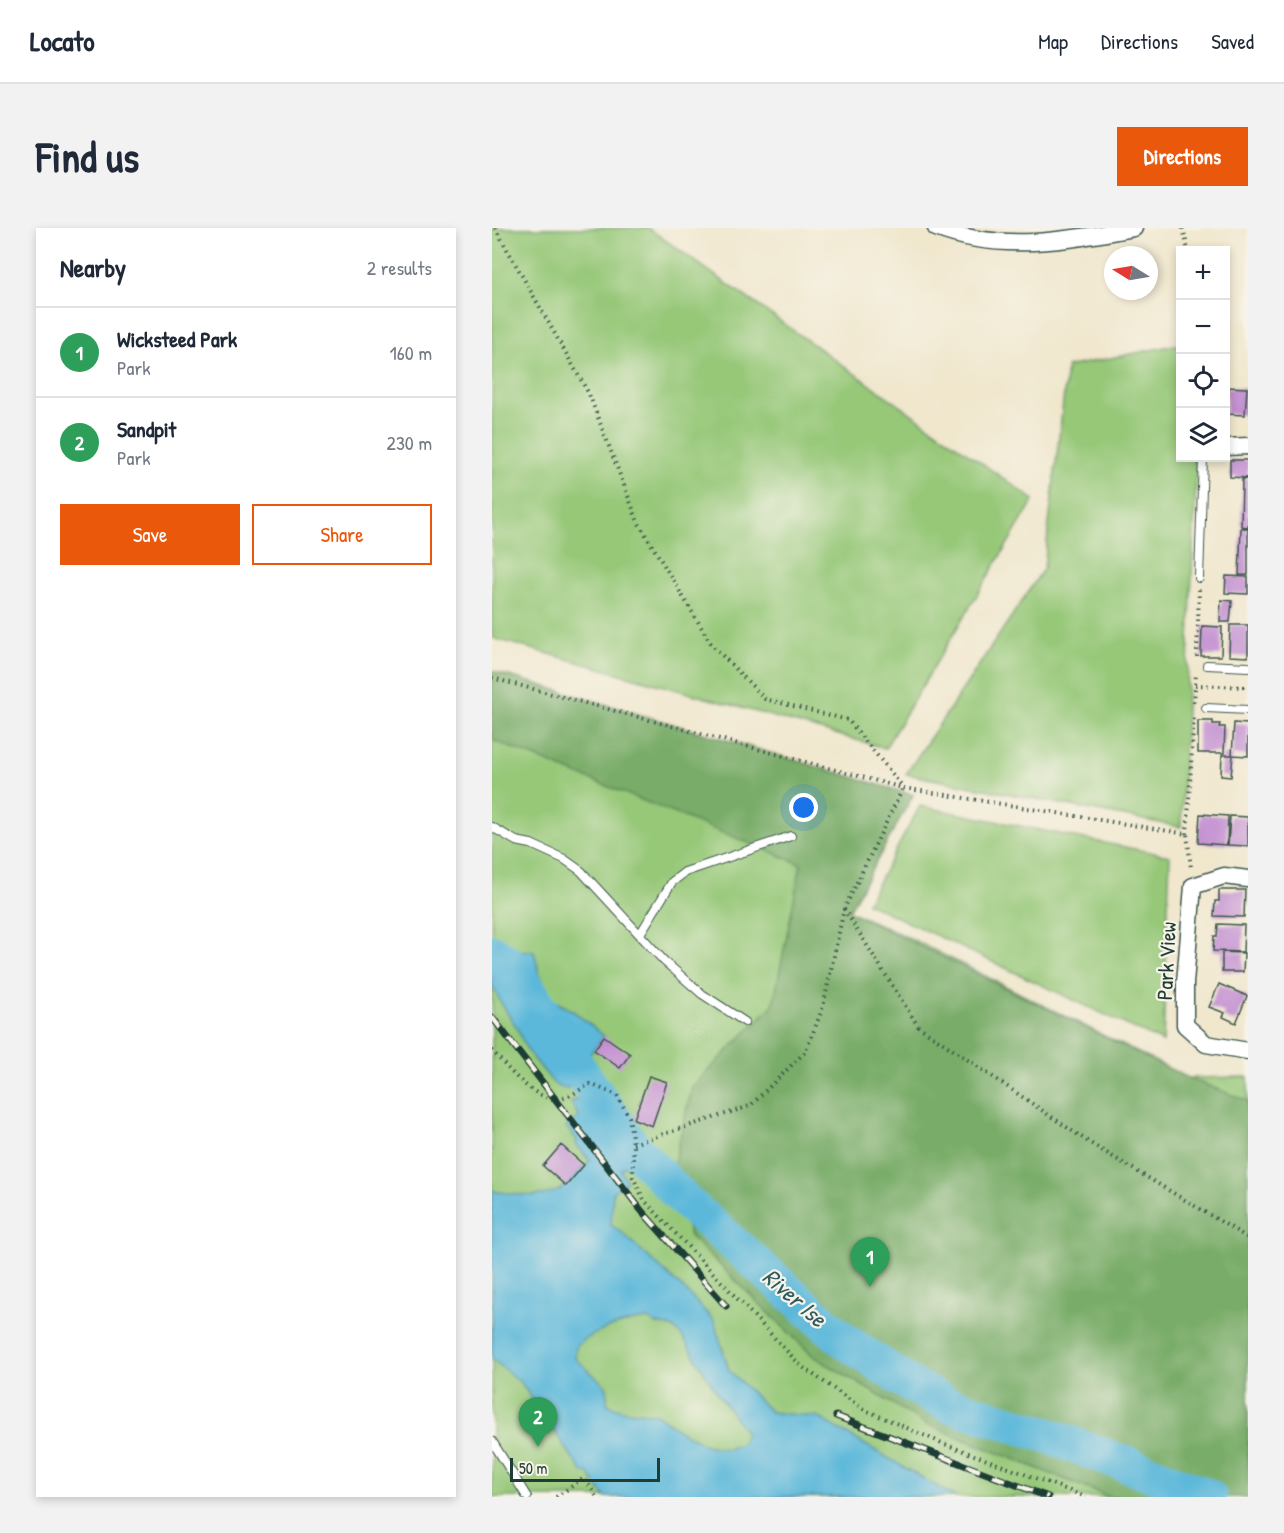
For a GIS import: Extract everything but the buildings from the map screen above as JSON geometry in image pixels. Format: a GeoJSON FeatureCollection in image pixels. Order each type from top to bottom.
{"type":"FeatureCollection","features":[{"type":"Feature","properties":{"kind":"street"},"geometry":{"type":"LineString","coordinates":[[936,228],[958,237],[1019,243],[1067,234],[1134,228]]}},
{"type":"Feature","properties":{"kind":"street"},"geometry":{"type":"LineString","coordinates":[[1230,447],[1248,446]]}},
{"type":"Feature","properties":{"kind":"street"},"geometry":{"type":"LineString","coordinates":[[1193,886],[1224,876],[1248,879]]}},
{"type":"Feature","properties":{"kind":"street","name":"Park View"},"geometry":{"type":"LineString","coordinates":[[1193,886],[1185,983],[1185,1025],[1206,1044],[1248,1051]]}},
{"type":"Feature","properties":{"kind":"lane"},"geometry":{"type":"LineString","coordinates":[[1199,578],[1203,462]]}},
{"type":"Feature","properties":{"kind":"lane"},"geometry":{"type":"LineString","coordinates":[[1207,665],[1248,667]]}},
{"type":"Feature","properties":{"kind":"lane"},"geometry":{"type":"LineString","coordinates":[[1206,708],[1248,710]]}},
{"type":"Feature","properties":{"kind":"lane"},"geometry":{"type":"LineString","coordinates":[[492,827],[516,841],[531,844],[564,859],[582,871],[664,961],[702,994],[744,1022]]}},
{"type":"Feature","properties":{"kind":"lane"},"geometry":{"type":"LineString","coordinates":[[640,934],[672,882],[685,872],[791,836]]}},
{"type":"Feature","properties":{"kind":"lane"},"geometry":{"type":"LineString","coordinates":[[492,1441],[527,1497]]}},
{"type":"Feature","properties":{"kind":"path"},"geometry":{"type":"LineString","coordinates":[[495,228],[589,394],[638,522],[712,645],[765,699],[848,720],[903,788]]}},
{"type":"Feature","properties":{"kind":"path"},"geometry":{"type":"LineString","coordinates":[[1183,228],[1187,246]]}},
{"type":"Feature","properties":{"kind":"path"},"geometry":{"type":"LineString","coordinates":[[492,678],[903,788],[1187,834],[1193,886]]}},
{"type":"Feature","properties":{"kind":"path"},"geometry":{"type":"LineString","coordinates":[[1195,686],[1248,687]]}},
{"type":"Feature","properties":{"kind":"path"},"geometry":{"type":"LineString","coordinates":[[633,1144],[750,1106],[806,1051],[823,1007],[844,909],[903,788]]}},
{"type":"Feature","properties":{"kind":"path"},"geometry":{"type":"LineString","coordinates":[[844,909],[918,1026],[1090,1143],[1248,1238]]}},
{"type":"Feature","properties":{"kind":"path"},"geometry":{"type":"LineString","coordinates":[[493,1053],[540,1097],[556,1100],[590,1084],[617,1095],[629,1117],[633,1144],[633,1177],[644,1200],[801,1366],[863,1409],[942,1443],[1086,1497]]}},
{"type":"Feature","properties":{"kind":"path"},"geometry":{"type":"LineString","coordinates":[[556,1497],[584,1478],[597,1497]]}},
{"type":"Feature","properties":{"kind":"green space"},"geometry":{"type":"Polygon","coordinates":[[[492,228],[648,228],[1034,500],[885,748],[492,638],[492,228]]]}},
{"type":"Feature","properties":{"kind":"green space"},"geometry":{"type":"Polygon","coordinates":[[[1176,345],[1176,462],[1197,462],[1181,827],[906,774],[1044,568],[1067,367],[1176,345]]]}},
{"type":"Feature","properties":{"kind":"green space"},"geometry":{"type":"Polygon","coordinates":[[[492,671],[913,795],[849,911],[910,938],[1188,1078],[1248,1077],[1248,1497],[492,1497],[492,671]]]}},
{"type":"Feature","properties":{"kind":"green space"},"geometry":{"type":"Polygon","coordinates":[[[492,671],[913,795],[849,911],[1188,1078],[1248,1101],[1248,1497],[1109,1497],[926,1424],[813,1356],[690,1236],[671,1176],[692,1087],[773,1005],[801,864],[492,740],[492,671]]]}},
{"type":"Feature","properties":{"kind":"green space"},"geometry":{"type":"Polygon","coordinates":[[[920,806],[1170,856],[1163,1042],[867,903],[920,806]]]}},
{"type":"Feature","properties":{"kind":"water"},"geometry":{"type":"Polygon","coordinates":[[[492,945],[504,950],[534,951],[539,972],[551,999],[573,1011],[604,1036],[576,1072],[581,1080],[565,1089],[555,1085],[527,1050],[492,985],[492,945]]]}},
{"type":"Feature","properties":{"kind":"water"},"geometry":{"type":"Polygon","coordinates":[[[591,1091],[604,1101],[619,1122],[619,1133],[628,1165],[620,1169],[627,1181],[613,1192],[611,1225],[687,1292],[714,1321],[729,1370],[771,1412],[818,1417],[955,1497],[605,1497],[587,1472],[583,1473],[521,1383],[492,1359],[492,1191],[530,1196],[550,1194],[566,1185],[590,1161],[566,1127],[579,1117],[571,1102],[591,1091]],[[648,1319],[601,1331],[576,1346],[575,1358],[607,1387],[607,1404],[622,1410],[656,1414],[706,1445],[728,1449],[742,1443],[746,1433],[718,1394],[682,1336],[672,1327],[656,1324],[648,1319]]]}},
{"type":"Feature","properties":{"kind":"waterway","name":"River Ise"},"geometry":{"type":"LineString","coordinates":[[492,952],[514,967],[576,1065],[634,1148],[686,1202],[845,1341],[906,1382],[947,1404],[1041,1433],[1209,1497]]}},
{"type":"Feature","properties":{"kind":"railway"},"geometry":{"type":"LineString","coordinates":[[492,1017],[641,1210],[726,1306]]}},
{"type":"Feature","properties":{"kind":"railway"},"geometry":{"type":"LineString","coordinates":[[836,1416],[1048,1497]]}},
{"type":"Feature","properties":{"kind":"place","name":"Wicksteed Park"},"geometry":{"type":"Point","coordinates":[870,1287]}},
{"type":"Feature","properties":{"kind":"place","name":"Sandpit"},"geometry":{"type":"Point","coordinates":[538,1447]}}]}
